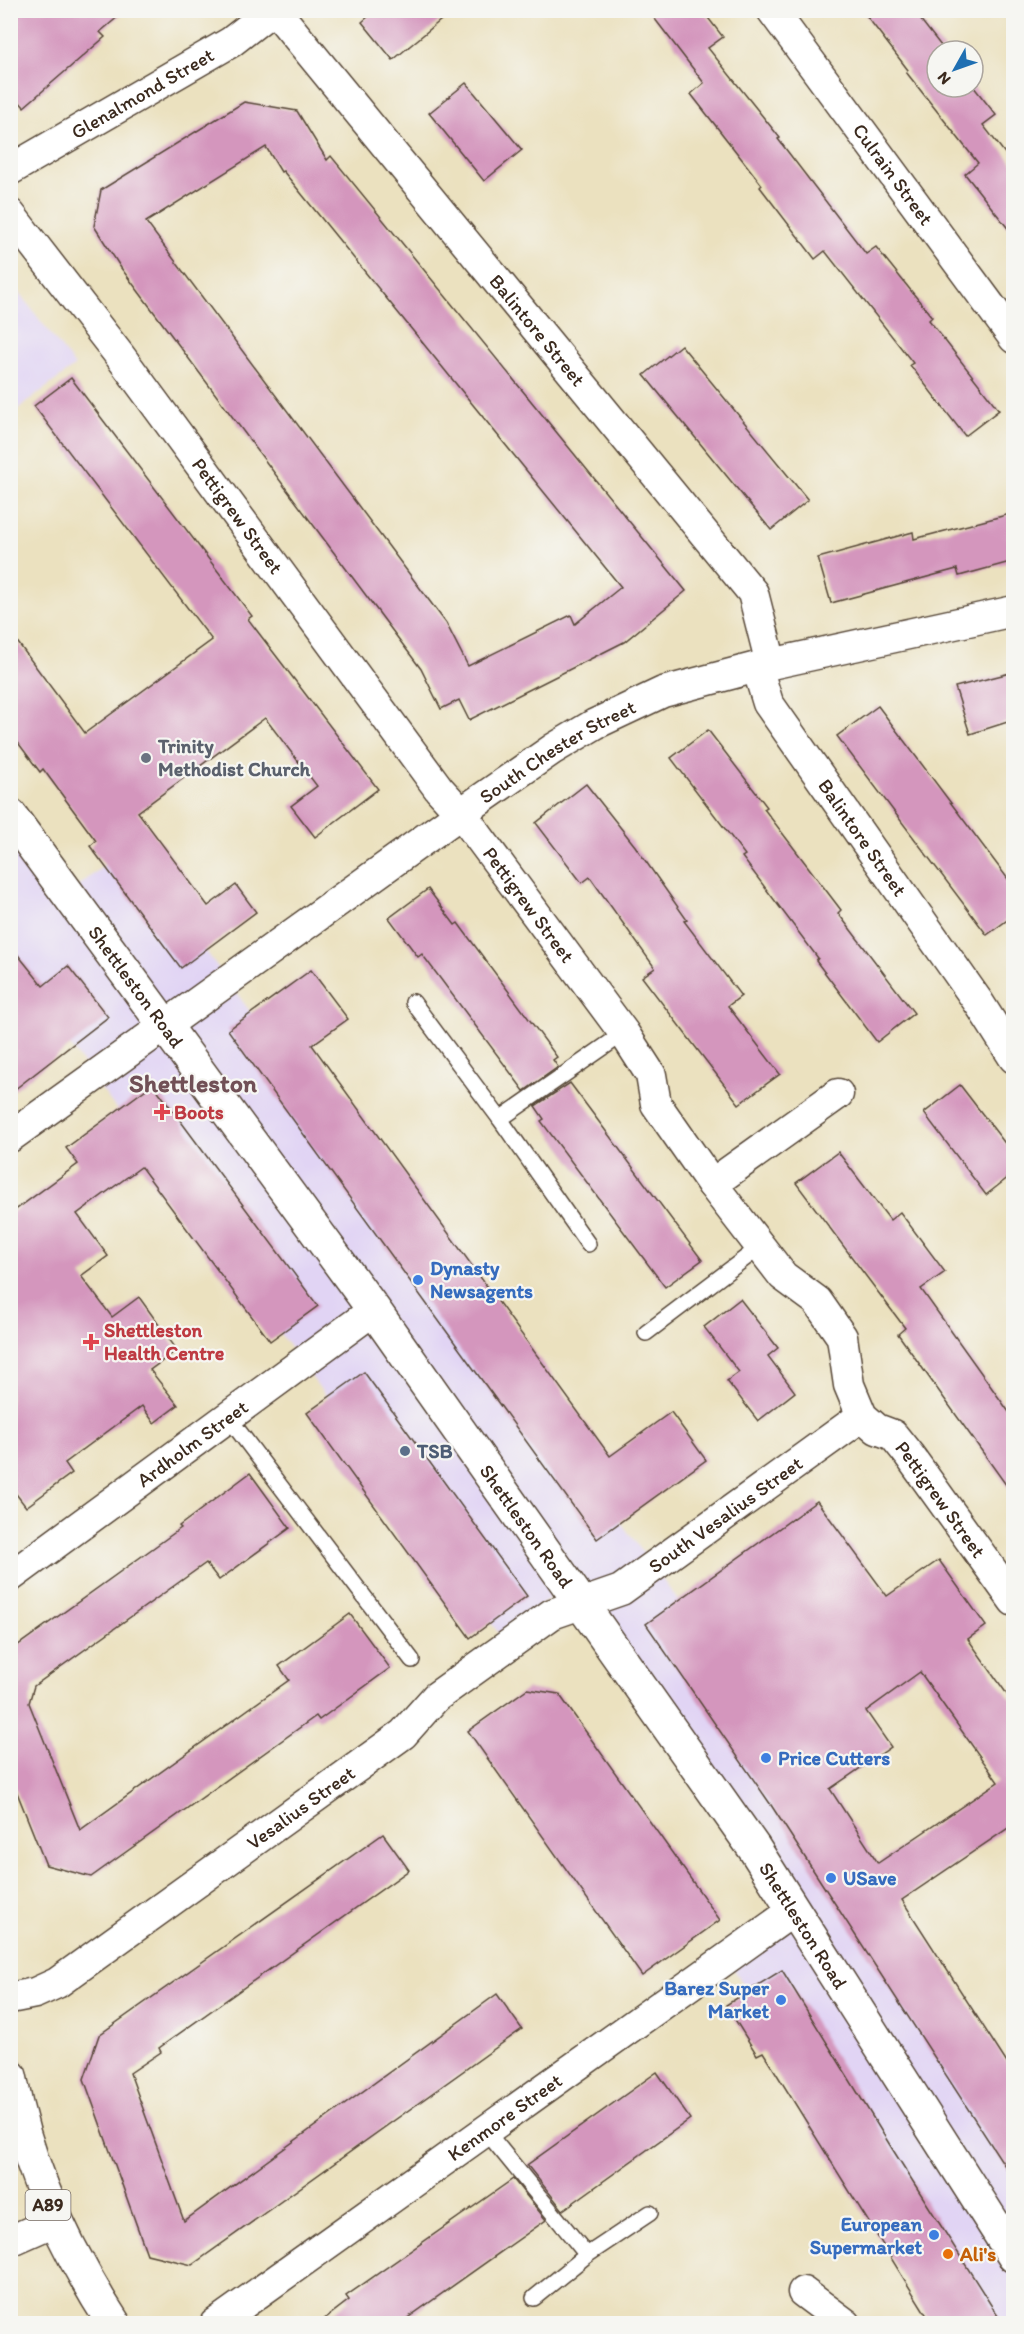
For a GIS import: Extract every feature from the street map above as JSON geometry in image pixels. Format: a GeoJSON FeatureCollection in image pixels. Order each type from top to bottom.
{"type":"FeatureCollection","features":[{"type":"Feature","properties":{"kind":"street","name":"Glenalmond Street"},"geometry":{"type":"LineString","coordinates":[[10,170],[231,42],[274,10]]}},
{"type":"Feature","properties":{"kind":"street","name":"Balintore Street"},"geometry":{"type":"LineString","coordinates":[[274,10],[753,593],[768,703],[979,1003],[1014,1058]]}},
{"type":"Feature","properties":{"kind":"street","name":"Culrain Street"},"geometry":{"type":"LineString","coordinates":[[772,10],[1010,324]]}},
{"type":"Feature","properties":{"kind":"street","name":"Pettigrew Street"},"geometry":{"type":"LineString","coordinates":[[10,214],[120,356],[439,789],[461,813],[624,1033],[651,1074],[656,1104],[712,1184],[783,1276],[817,1301],[843,1337],[849,1384],[862,1416],[877,1429],[893,1435],[1014,1601]]}},
{"type":"Feature","properties":{"kind":"street","name":"South Chester Street"},"geometry":{"type":"LineString","coordinates":[[10,1137],[461,813],[554,749],[595,724],[663,693],[764,665],[1014,611]]}},
{"type":"Feature","properties":{"kind":"street","name":"Shettleston Road"},"geometry":{"type":"LineString","coordinates":[[10,815],[374,1310],[754,1848],[1014,2256]]}},
{"type":"Feature","properties":{"kind":"street"},"geometry":{"type":"LineString","coordinates":[[712,1184],[838,1094]]}},
{"type":"Feature","properties":{"kind":"street","name":"Ardholm Street"},"geometry":{"type":"LineString","coordinates":[[13,1570],[374,1310]]}},
{"type":"Feature","properties":{"kind":"street","name":"South Vesalius Street"},"geometry":{"type":"LineString","coordinates":[[582,1605],[621,1590],[862,1416]]}},
{"type":"Feature","properties":{"kind":"street","name":"Vesalius Street"},"geometry":{"type":"LineString","coordinates":[[10,1998],[35,1993],[57,1983],[403,1734],[436,1697],[552,1614],[582,1605]]}},
{"type":"Feature","properties":{"kind":"street","name":"Kenmore Street"},"geometry":{"type":"LineString","coordinates":[[215,2324],[793,1911]]}},
{"type":"Feature","properties":{"kind":"street","name":"A89"},"geometry":{"type":"LineString","coordinates":[[10,2076],[24,2139],[34,2171],[55,2221],[114,2324]]}},
{"type":"Feature","properties":{"kind":"street"},"geometry":{"type":"LineString","coordinates":[[10,2241],[55,2221]]}},
{"type":"Feature","properties":{"kind":"street"},"geometry":{"type":"LineString","coordinates":[[803,2292],[846,2324]]}},
{"type":"Feature","properties":{"kind":"lane"},"geometry":{"type":"LineString","coordinates":[[413,1002],[500,1119],[588,1244]]}},
{"type":"Feature","properties":{"kind":"lane"},"geometry":{"type":"LineString","coordinates":[[500,1119],[624,1033]]}},
{"type":"Feature","properties":{"kind":"lane"},"geometry":{"type":"LineString","coordinates":[[646,1333],[760,1247]]}},
{"type":"Feature","properties":{"kind":"lane"},"geometry":{"type":"LineString","coordinates":[[228,1417],[412,1660]]}},
{"type":"Feature","properties":{"kind":"lane"},"geometry":{"type":"LineString","coordinates":[[485,2130],[587,2255]]}},
{"type":"Feature","properties":{"kind":"lane"},"geometry":{"type":"LineString","coordinates":[[534,2298],[587,2255],[650,2213]]}},
{"type":"Feature","properties":{"kind":"shaded area"},"geometry":{"type":"Polygon","coordinates":[[[11,282],[75,366],[11,414],[11,282]]]}},
{"type":"Feature","properties":{"kind":"shaded area"},"geometry":{"type":"Polygon","coordinates":[[[10,799],[76,888],[129,845],[689,1616],[1013,2109],[1013,2323],[960,2323],[733,1968],[805,1914],[574,1580],[500,1635],[11,965],[10,799]]]}},
{"type":"Feature","properties":{"kind":"building"},"geometry":{"type":"Polygon","coordinates":[[[10,10],[126,10],[100,32],[105,37],[24,107],[10,91],[10,10]]]}},
{"type":"Feature","properties":{"kind":"building"},"geometry":{"type":"Polygon","coordinates":[[[376,10],[453,10],[393,60],[362,22],[376,10]]]}},
{"type":"Feature","properties":{"kind":"building"},"geometry":{"type":"Polygon","coordinates":[[[648,10],[702,10],[723,37],[708,48],[780,138],[778,139],[866,254],[876,247],[932,317],[929,320],[999,410],[965,436],[910,365],[913,363],[825,251],[815,259],[760,187],[762,185],[691,94],[704,83],[648,10]]]}},
{"type":"Feature","properties":{"kind":"building"},"geometry":{"type":"Polygon","coordinates":[[[862,10],[913,10],[936,39],[925,39],[925,96],[906,72],[908,70],[862,10]]]}},
{"type":"Feature","properties":{"kind":"building"},"geometry":{"type":"Polygon","coordinates":[[[466,83],[522,150],[484,181],[429,113],[466,83]]]}},
{"type":"Feature","properties":{"kind":"building"},"geometry":{"type":"Polygon","coordinates":[[[927,99],[983,99],[996,115],[983,125],[1014,165],[1014,236],[965,174],[978,163],[927,99]]]}},
{"type":"Feature","properties":{"kind":"building"},"geometry":{"type":"Polygon","coordinates":[[[244,102],[297,111],[327,160],[331,156],[686,591],[624,642],[469,720],[459,700],[441,709],[421,669],[121,268],[94,226],[101,190],[244,102]],[[266,147],[146,222],[446,623],[468,666],[571,615],[575,624],[621,587],[283,171],[281,172],[266,147]]]}},
{"type":"Feature","properties":{"kind":"building"},"geometry":{"type":"Polygon","coordinates":[[[681,345],[808,500],[771,530],[644,375],[681,345]]]}},
{"type":"Feature","properties":{"kind":"building"},"geometry":{"type":"Polygon","coordinates":[[[71,378],[252,616],[248,619],[378,789],[315,837],[291,806],[317,786],[265,718],[138,812],[208,906],[236,885],[256,912],[181,968],[90,846],[96,841],[43,769],[40,772],[10,732],[10,632],[85,733],[212,640],[34,406],[71,378]]]}},
{"type":"Feature","properties":{"kind":"building"},"geometry":{"type":"Polygon","coordinates":[[[1014,513],[1014,561],[959,576],[957,569],[831,603],[818,558],[913,532],[914,539],[1014,513]]]}},
{"type":"Feature","properties":{"kind":"building"},"geometry":{"type":"Polygon","coordinates":[[[1014,672],[1014,720],[970,734],[955,687],[1014,672]]]}},
{"type":"Feature","properties":{"kind":"building"},"geometry":{"type":"Polygon","coordinates":[[[878,706],[1014,887],[1014,915],[987,935],[837,736],[878,706]]]}},
{"type":"Feature","properties":{"kind":"building"},"geometry":{"type":"Polygon","coordinates":[[[708,730],[767,807],[764,809],[841,910],[838,913],[914,1013],[877,1042],[816,961],[818,958],[742,857],[745,855],[671,758],[708,730]]]}},
{"type":"Feature","properties":{"kind":"building"},"geometry":{"type":"Polygon","coordinates":[[[586,784],[635,846],[687,920],[684,921],[741,996],[728,1006],[780,1074],[739,1104],[642,977],[655,968],[590,877],[582,883],[536,823],[586,784]]]}},
{"type":"Feature","properties":{"kind":"building"},"geometry":{"type":"Polygon","coordinates":[[[428,889],[455,925],[458,923],[557,1057],[553,1060],[558,1067],[524,1091],[422,954],[418,957],[389,918],[428,889]]]}},
{"type":"Feature","properties":{"kind":"building"},"geometry":{"type":"Polygon","coordinates":[[[10,945],[43,986],[68,966],[108,1017],[10,1093],[10,945]]]}},
{"type":"Feature","properties":{"kind":"building"},"geometry":{"type":"Polygon","coordinates":[[[311,970],[348,1019],[312,1045],[610,1456],[671,1412],[706,1460],[597,1539],[228,1030],[311,970]]]}},
{"type":"Feature","properties":{"kind":"building"},"geometry":{"type":"Polygon","coordinates":[[[570,1083],[702,1260],[665,1287],[541,1121],[544,1119],[535,1106],[570,1083]]]}},
{"type":"Feature","properties":{"kind":"building"},"geometry":{"type":"Polygon","coordinates":[[[153,1084],[318,1306],[270,1341],[141,1167],[77,1214],[108,1256],[81,1276],[112,1317],[139,1297],[177,1350],[150,1370],[178,1405],[154,1423],[142,1406],[65,1463],[72,1473],[26,1507],[10,1486],[10,1214],[78,1164],[66,1148],[153,1084]]]}},
{"type":"Feature","properties":{"kind":"building"},"geometry":{"type":"Polygon","coordinates":[[[960,1085],[1014,1155],[1014,1173],[986,1195],[924,1113],[960,1085]]]}},
{"type":"Feature","properties":{"kind":"building"},"geometry":{"type":"Polygon","coordinates":[[[838,1152],[890,1220],[900,1212],[945,1272],[921,1289],[1014,1419],[1014,1496],[898,1334],[905,1328],[796,1183],[838,1152]]]}},
{"type":"Feature","properties":{"kind":"building"},"geometry":{"type":"Polygon","coordinates":[[[740,1299],[778,1348],[768,1356],[795,1392],[758,1421],[727,1381],[739,1372],[704,1327],[740,1299]]]}},
{"type":"Feature","properties":{"kind":"building"},"geometry":{"type":"Polygon","coordinates":[[[364,1372],[527,1596],[470,1638],[307,1413],[364,1372]]]}},
{"type":"Feature","properties":{"kind":"building"},"geometry":{"type":"Polygon","coordinates":[[[250,1473],[290,1528],[219,1580],[206,1563],[34,1686],[29,1703],[80,1830],[289,1680],[279,1666],[350,1614],[390,1668],[319,1720],[316,1716],[91,1877],[46,1865],[10,1775],[10,1651],[181,1528],[179,1526],[250,1473]]]}},
{"type":"Feature","properties":{"kind":"building"},"geometry":{"type":"Polygon","coordinates":[[[817,1501],[887,1596],[939,1560],[986,1626],[968,1639],[1014,1704],[1014,1824],[902,1900],[1014,2074],[1014,2180],[771,1805],[646,1624],[817,1501]],[[920,1672],[866,1711],[891,1747],[830,1789],[878,1863],[998,1782],[920,1672]]]}},
{"type":"Feature","properties":{"kind":"building"},"geometry":{"type":"Polygon","coordinates":[[[527,1689],[559,1694],[720,1920],[642,1976],[468,1731],[527,1689]]]}},
{"type":"Feature","properties":{"kind":"building"},"geometry":{"type":"Polygon","coordinates":[[[383,1834],[409,1870],[159,2048],[161,2052],[130,2073],[184,2221],[497,1994],[522,2029],[192,2265],[147,2254],[84,2079],[99,2035],[383,1834]]]}},
{"type":"Feature","properties":{"kind":"building"},"geometry":{"type":"Polygon","coordinates":[[[782,1970],[1003,2324],[932,2324],[763,2052],[757,2055],[726,2005],[782,1970]]]}},
{"type":"Feature","properties":{"kind":"building"},"geometry":{"type":"Polygon","coordinates":[[[657,2072],[690,2119],[563,2210],[527,2165],[657,2072]]]}},
{"type":"Feature","properties":{"kind":"building"},"geometry":{"type":"Polygon","coordinates":[[[513,2179],[546,2220],[399,2324],[318,2324],[349,2300],[346,2296],[513,2179]]]}},
{"type":"Feature","properties":{"kind":"place","name":"Trinity Methodist Church"},"geometry":{"type":"Point","coordinates":[146,758]}},
{"type":"Feature","properties":{"kind":"place","name":"Boots"},"geometry":{"type":"Point","coordinates":[162,1112]}},
{"type":"Feature","properties":{"kind":"place","name":"Dynasty Newsagents"},"geometry":{"type":"Point","coordinates":[418,1280]}},
{"type":"Feature","properties":{"kind":"place","name":"Shettleston Health Centre"},"geometry":{"type":"Point","coordinates":[91,1342]}},
{"type":"Feature","properties":{"kind":"place","name":"TSB"},"geometry":{"type":"Point","coordinates":[405,1451]}},
{"type":"Feature","properties":{"kind":"place","name":"Price Cutters"},"geometry":{"type":"Point","coordinates":[766,1758]}},
{"type":"Feature","properties":{"kind":"place","name":"USave"},"geometry":{"type":"Point","coordinates":[831,1878]}},
{"type":"Feature","properties":{"kind":"place","name":"Barez Super Market"},"geometry":{"type":"Point","coordinates":[781,2000]}},
{"type":"Feature","properties":{"kind":"place","name":"European Supermarket"},"geometry":{"type":"Point","coordinates":[934,2235]}},
{"type":"Feature","properties":{"kind":"place","name":"Ali's"},"geometry":{"type":"Point","coordinates":[948,2254]}},
{"type":"Feature","properties":{"kind":"district","name":"Shettleston"},"geometry":{"type":"Point","coordinates":[193,1083]}}]}
